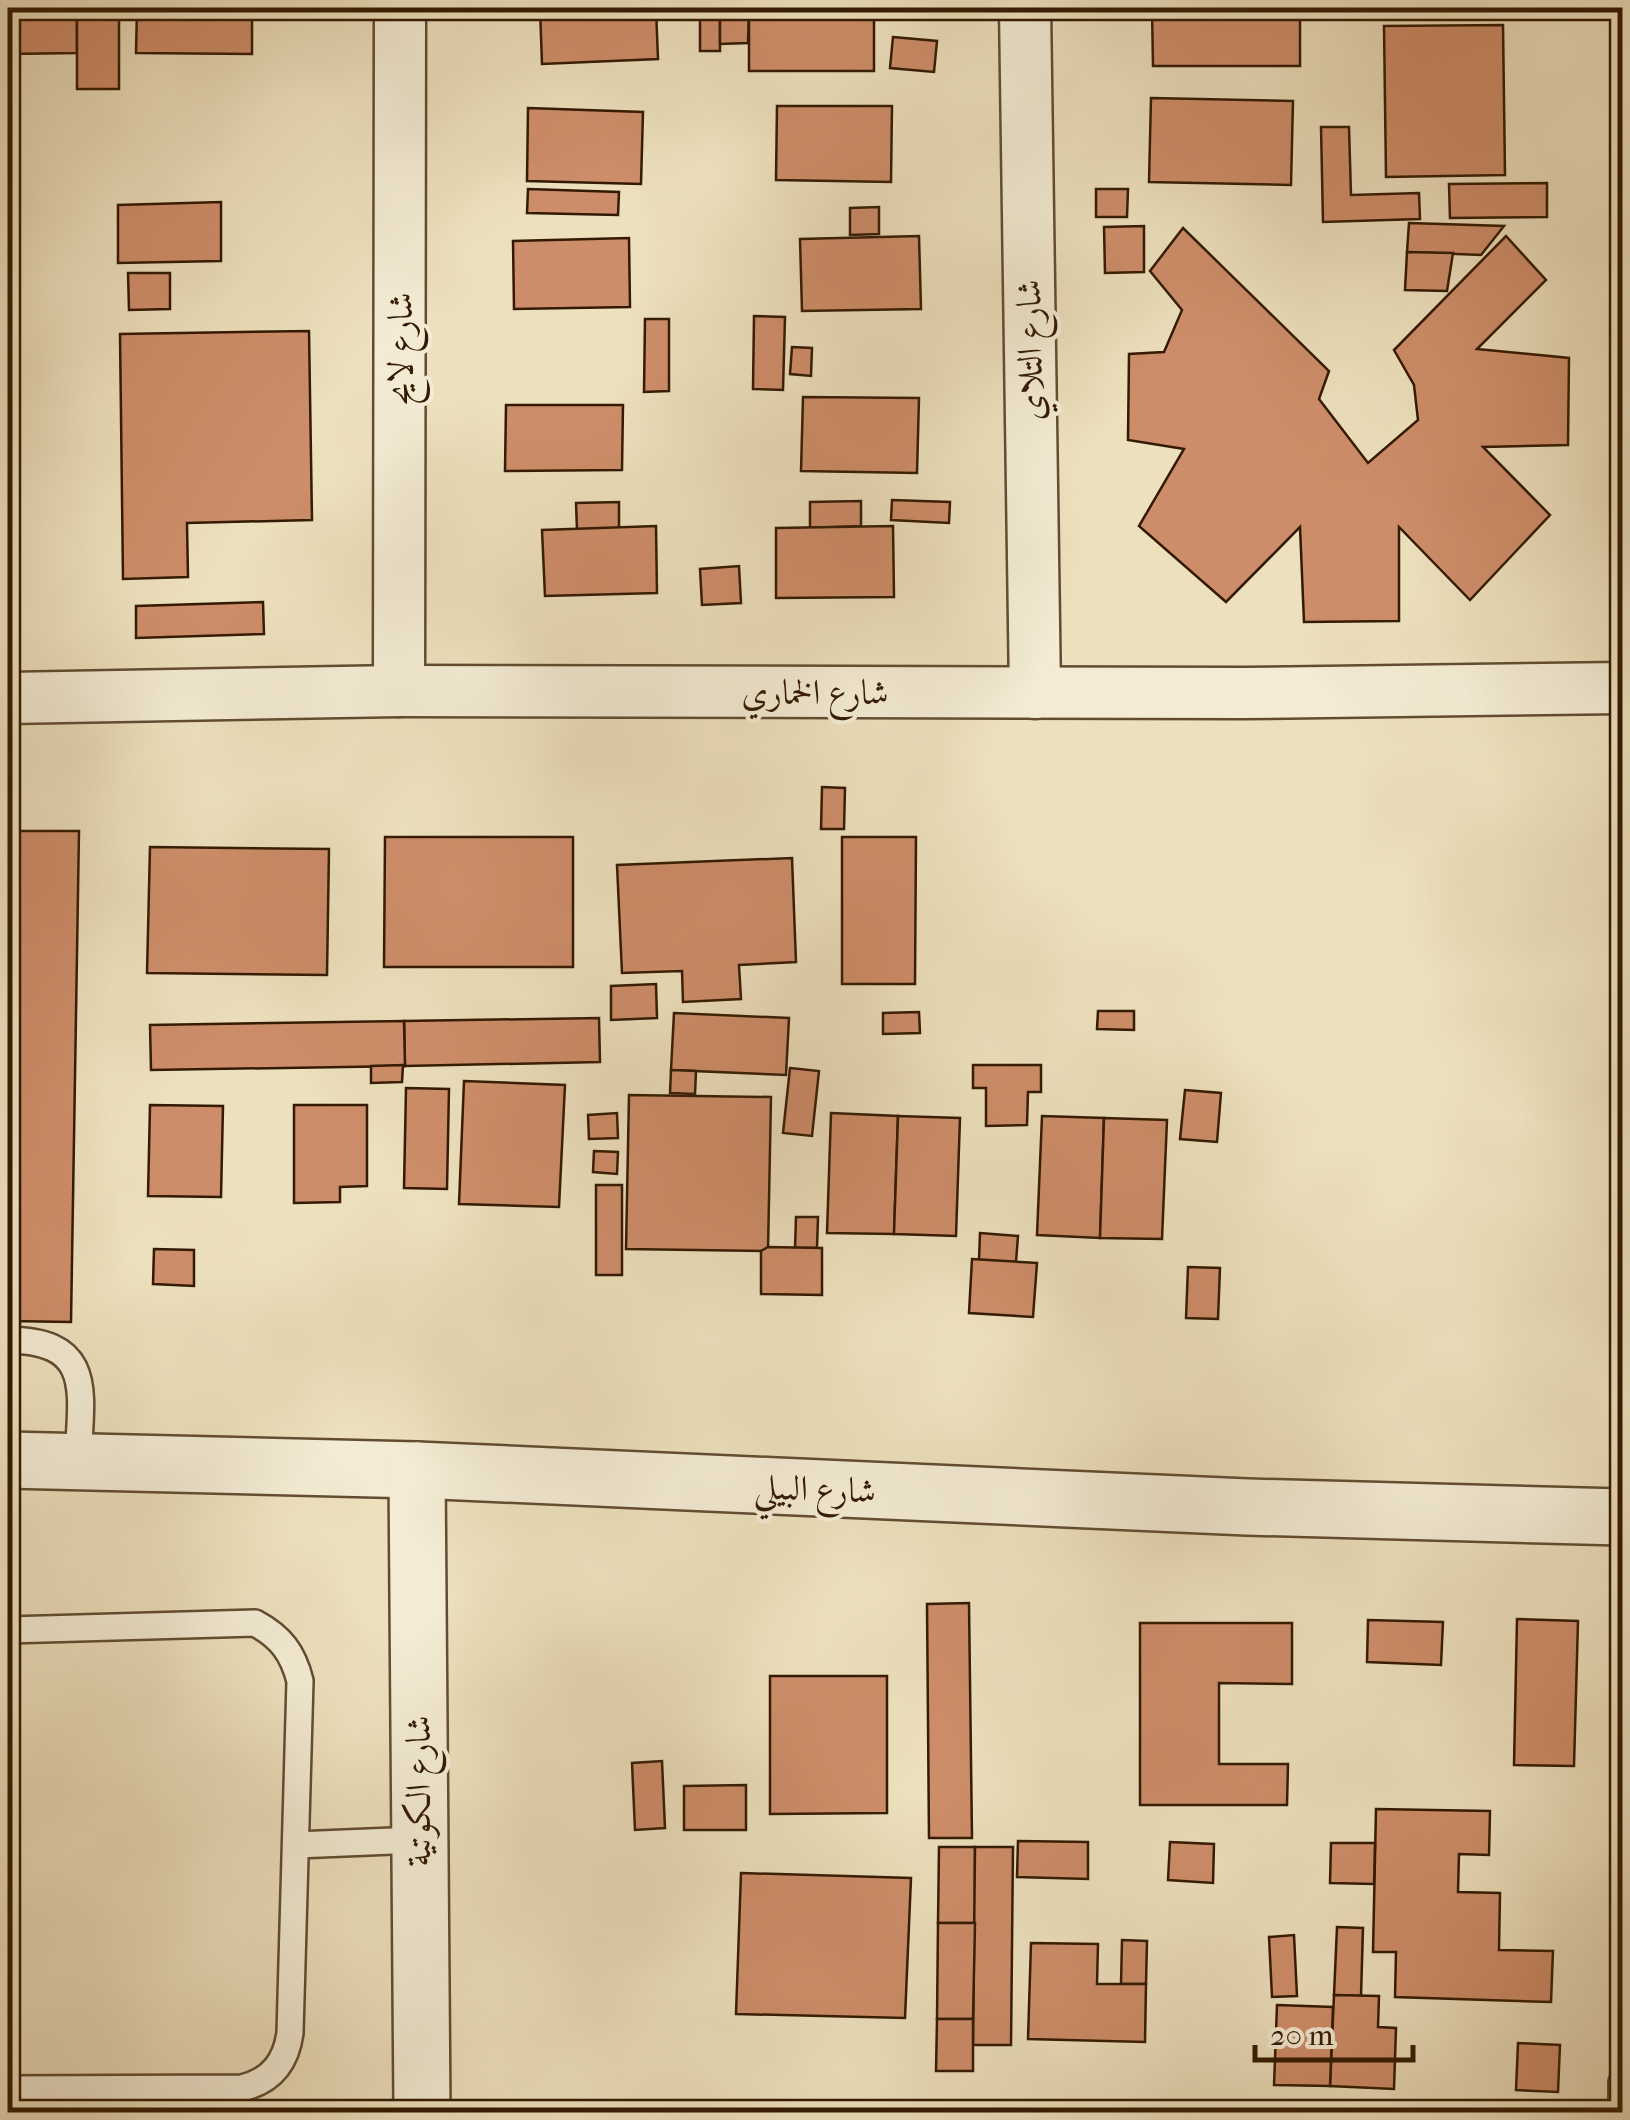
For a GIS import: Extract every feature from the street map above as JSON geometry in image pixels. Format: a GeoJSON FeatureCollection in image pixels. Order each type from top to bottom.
{"type":"FeatureCollection","features":[{"type":"Feature","properties":{"kind":"street","name":"شارع لايح"},"geometry":{"type":"LineString","coordinates":[[399,691],[400,8]]}},
{"type":"Feature","properties":{"kind":"street","name":"شارع التلاي"},"geometry":{"type":"LineString","coordinates":[[1024,8],[1034,693]]}},
{"type":"Feature","properties":{"kind":"street","name":"شارع الخماري"},"geometry":{"type":"LineString","coordinates":[[8,698],[399,691],[1034,693],[1622,688]]}},
{"type":"Feature","properties":{"kind":"street","name":"شارع البيلي"},"geometry":{"type":"LineString","coordinates":[[8,1460],[418,1470],[1208,1505],[1622,1518]]}},
{"type":"Feature","properties":{"kind":"street","name":"شارع الكوتية"},"geometry":{"type":"LineString","coordinates":[[418,1470],[417,1840],[422,2112]]}},
{"type":"Feature","properties":{"kind":"lane"},"geometry":{"type":"LineString","coordinates":[[8,1340],[55,1346],[72,1360],[80,1378],[78,1460]]}},
{"type":"Feature","properties":{"kind":"lane"},"geometry":{"type":"LineString","coordinates":[[8,1630],[255,1623],[270,1631],[295,1660],[300,1681],[290,2032],[288,2049],[271,2075],[242,2088],[18,2097]]}},
{"type":"Feature","properties":{"kind":"lane"},"geometry":{"type":"LineString","coordinates":[[296,1845],[417,1840]]}},
{"type":"Feature","properties":{"kind":"lane"},"geometry":{"type":"LineString","coordinates":[[1622,2082],[1622,2112]]}},
{"type":"Feature","properties":{"kind":"building"},"geometry":{"type":"Polygon","coordinates":[[[8,8],[77,8],[77,53],[8,54],[8,8]]]}},
{"type":"Feature","properties":{"kind":"building"},"geometry":{"type":"Polygon","coordinates":[[[77,8],[119,8],[119,89],[77,89],[77,8]]]}},
{"type":"Feature","properties":{"kind":"building"},"geometry":{"type":"Polygon","coordinates":[[[137,8],[275,8],[275,19],[252,19],[252,54],[136,53],[137,8]]]}},
{"type":"Feature","properties":{"kind":"building"},"geometry":{"type":"Polygon","coordinates":[[[540,8],[656,8],[658,59],[542,64],[540,8]]]}},
{"type":"Feature","properties":{"kind":"building"},"geometry":{"type":"Polygon","coordinates":[[[700,8],[720,8],[720,51],[700,51],[700,8]]]}},
{"type":"Feature","properties":{"kind":"building"},"geometry":{"type":"Polygon","coordinates":[[[720,8],[749,8],[748,43],[720,44],[720,8]]]}},
{"type":"Feature","properties":{"kind":"building"},"geometry":{"type":"Polygon","coordinates":[[[749,8],[874,8],[874,71],[749,71],[749,8]]]}},
{"type":"Feature","properties":{"kind":"building"},"geometry":{"type":"Polygon","coordinates":[[[1152,8],[1300,8],[1300,66],[1153,66],[1152,8]]]}},
{"type":"Feature","properties":{"kind":"building"},"geometry":{"type":"Polygon","coordinates":[[[1503,25],[1505,175],[1386,177],[1384,26],[1503,25]]]}},
{"type":"Feature","properties":{"kind":"building"},"geometry":{"type":"Polygon","coordinates":[[[893,37],[937,41],[934,72],[890,68],[893,37]]]}},
{"type":"Feature","properties":{"kind":"building"},"geometry":{"type":"Polygon","coordinates":[[[1151,98],[1293,101],[1291,185],[1149,182],[1151,98]]]}},
{"type":"Feature","properties":{"kind":"building"},"geometry":{"type":"Polygon","coordinates":[[[777,106],[892,106],[891,182],[776,180],[777,106]]]}},
{"type":"Feature","properties":{"kind":"building"},"geometry":{"type":"Polygon","coordinates":[[[528,108],[643,112],[641,184],[527,181],[528,108]]]}},
{"type":"Feature","properties":{"kind":"building"},"geometry":{"type":"Polygon","coordinates":[[[1321,127],[1349,127],[1351,195],[1419,193],[1420,219],[1323,222],[1321,127]]]}},
{"type":"Feature","properties":{"kind":"building"},"geometry":{"type":"Polygon","coordinates":[[[1547,183],[1547,217],[1450,218],[1449,184],[1547,183]]]}},
{"type":"Feature","properties":{"kind":"building"},"geometry":{"type":"Polygon","coordinates":[[[528,189],[619,192],[618,215],[527,213],[528,189]]]}},
{"type":"Feature","properties":{"kind":"building"},"geometry":{"type":"Polygon","coordinates":[[[1096,189],[1128,189],[1127,217],[1096,217],[1096,189]]]}},
{"type":"Feature","properties":{"kind":"building"},"geometry":{"type":"Polygon","coordinates":[[[221,202],[221,261],[118,263],[118,205],[221,202]]]}},
{"type":"Feature","properties":{"kind":"building"},"geometry":{"type":"Polygon","coordinates":[[[879,207],[879,234],[850,235],[850,208],[879,207]]]}},
{"type":"Feature","properties":{"kind":"building"},"geometry":{"type":"Polygon","coordinates":[[[1409,223],[1504,226],[1481,255],[1407,252],[1409,223]]]}},
{"type":"Feature","properties":{"kind":"building"},"geometry":{"type":"Polygon","coordinates":[[[1144,226],[1144,272],[1105,273],[1104,227],[1144,226]]]}},
{"type":"Feature","properties":{"kind":"building"},"geometry":{"type":"Polygon","coordinates":[[[1183,228],[1329,371],[1319,399],[1368,463],[1418,420],[1414,385],[1394,350],[1506,236],[1546,280],[1477,349],[1569,358],[1568,445],[1483,447],[1550,515],[1470,600],[1399,527],[1399,621],[1304,622],[1300,527],[1226,602],[1139,526],[1184,449],[1128,440],[1129,354],[1164,352],[1182,310],[1150,271],[1183,228]]]}},
{"type":"Feature","properties":{"kind":"building"},"geometry":{"type":"Polygon","coordinates":[[[919,236],[921,309],[802,311],[800,239],[919,236]]]}},
{"type":"Feature","properties":{"kind":"building"},"geometry":{"type":"Polygon","coordinates":[[[629,238],[630,307],[514,309],[513,241],[629,238]]]}},
{"type":"Feature","properties":{"kind":"building"},"geometry":{"type":"Polygon","coordinates":[[[1407,252],[1453,253],[1447,291],[1405,290],[1407,252]]]}},
{"type":"Feature","properties":{"kind":"building"},"geometry":{"type":"Polygon","coordinates":[[[128,273],[170,273],[170,309],[129,310],[128,273]]]}},
{"type":"Feature","properties":{"kind":"building"},"geometry":{"type":"Polygon","coordinates":[[[754,316],[785,317],[783,390],[753,389],[754,316]]]}},
{"type":"Feature","properties":{"kind":"building"},"geometry":{"type":"Polygon","coordinates":[[[645,319],[669,319],[669,391],[644,392],[645,319]]]}},
{"type":"Feature","properties":{"kind":"building"},"geometry":{"type":"Polygon","coordinates":[[[309,331],[312,520],[187,523],[188,577],[123,579],[120,334],[309,331]]]}},
{"type":"Feature","properties":{"kind":"building"},"geometry":{"type":"Polygon","coordinates":[[[792,347],[812,348],[811,376],[790,374],[792,347]]]}},
{"type":"Feature","properties":{"kind":"building"},"geometry":{"type":"Polygon","coordinates":[[[803,397],[919,398],[917,473],[801,471],[803,397]]]}},
{"type":"Feature","properties":{"kind":"building"},"geometry":{"type":"Polygon","coordinates":[[[506,405],[623,405],[622,470],[505,471],[506,405]]]}},
{"type":"Feature","properties":{"kind":"building"},"geometry":{"type":"Polygon","coordinates":[[[892,500],[950,502],[949,523],[891,520],[892,500]]]}},
{"type":"Feature","properties":{"kind":"building"},"geometry":{"type":"Polygon","coordinates":[[[861,501],[861,526],[810,528],[810,502],[861,501]]]}},
{"type":"Feature","properties":{"kind":"building"},"geometry":{"type":"Polygon","coordinates":[[[619,502],[619,528],[577,530],[576,503],[619,502]]]}},
{"type":"Feature","properties":{"kind":"building"},"geometry":{"type":"Polygon","coordinates":[[[656,526],[657,593],[545,596],[542,530],[656,526]]]}},
{"type":"Feature","properties":{"kind":"building"},"geometry":{"type":"Polygon","coordinates":[[[893,526],[894,597],[776,598],[776,528],[893,526]]]}},
{"type":"Feature","properties":{"kind":"building"},"geometry":{"type":"Polygon","coordinates":[[[739,566],[741,603],[702,605],[700,569],[739,566]]]}},
{"type":"Feature","properties":{"kind":"building"},"geometry":{"type":"Polygon","coordinates":[[[263,602],[264,634],[136,638],[136,606],[263,602]]]}},
{"type":"Feature","properties":{"kind":"building"},"geometry":{"type":"Polygon","coordinates":[[[822,787],[845,788],[844,829],[821,829],[822,787]]]}},
{"type":"Feature","properties":{"kind":"building"},"geometry":{"type":"Polygon","coordinates":[[[8,831],[79,831],[71,1322],[8,1321],[8,831]]]}},
{"type":"Feature","properties":{"kind":"building"},"geometry":{"type":"Polygon","coordinates":[[[385,837],[573,837],[573,967],[384,967],[385,837]]]}},
{"type":"Feature","properties":{"kind":"building"},"geometry":{"type":"Polygon","coordinates":[[[842,837],[916,837],[915,984],[842,984],[842,837]]]}},
{"type":"Feature","properties":{"kind":"building"},"geometry":{"type":"Polygon","coordinates":[[[150,847],[329,849],[327,975],[147,973],[150,847]]]}},
{"type":"Feature","properties":{"kind":"building"},"geometry":{"type":"Polygon","coordinates":[[[792,858],[796,962],[739,965],[741,999],[683,1002],[682,971],[622,973],[617,865],[792,858]]]}},
{"type":"Feature","properties":{"kind":"building"},"geometry":{"type":"Polygon","coordinates":[[[656,984],[657,1018],[611,1020],[611,986],[656,984]]]}},
{"type":"Feature","properties":{"kind":"building"},"geometry":{"type":"Polygon","coordinates":[[[1098,1011],[1134,1011],[1134,1030],[1097,1029],[1098,1011]]]}},
{"type":"Feature","properties":{"kind":"building"},"geometry":{"type":"Polygon","coordinates":[[[919,1012],[920,1033],[883,1034],[883,1013],[919,1012]]]}},
{"type":"Feature","properties":{"kind":"building"},"geometry":{"type":"Polygon","coordinates":[[[674,1013],[789,1018],[786,1075],[671,1070],[674,1013]]]}},
{"type":"Feature","properties":{"kind":"building"},"geometry":{"type":"Polygon","coordinates":[[[599,1018],[600,1062],[405,1066],[404,1021],[599,1018]]]}},
{"type":"Feature","properties":{"kind":"building"},"geometry":{"type":"Polygon","coordinates":[[[404,1021],[405,1066],[151,1070],[150,1025],[404,1021]]]}},
{"type":"Feature","properties":{"kind":"building"},"geometry":{"type":"Polygon","coordinates":[[[403,1065],[402,1082],[371,1083],[371,1066],[403,1065]]]}},
{"type":"Feature","properties":{"kind":"building"},"geometry":{"type":"Polygon","coordinates":[[[973,1065],[1041,1065],[1041,1092],[1028,1092],[1027,1125],[986,1126],[986,1088],[973,1088],[973,1065]]]}},
{"type":"Feature","properties":{"kind":"building"},"geometry":{"type":"Polygon","coordinates":[[[790,1068],[819,1071],[812,1136],[783,1133],[790,1068]]]}},
{"type":"Feature","properties":{"kind":"building"},"geometry":{"type":"Polygon","coordinates":[[[671,1070],[696,1071],[695,1094],[670,1093],[671,1070]]]}},
{"type":"Feature","properties":{"kind":"building"},"geometry":{"type":"Polygon","coordinates":[[[464,1081],[565,1085],[559,1207],[459,1204],[464,1081]]]}},
{"type":"Feature","properties":{"kind":"building"},"geometry":{"type":"Polygon","coordinates":[[[406,1088],[449,1089],[447,1189],[404,1188],[406,1088]]]}},
{"type":"Feature","properties":{"kind":"building"},"geometry":{"type":"Polygon","coordinates":[[[1185,1090],[1221,1093],[1217,1142],[1180,1139],[1185,1090]]]}},
{"type":"Feature","properties":{"kind":"building"},"geometry":{"type":"Polygon","coordinates":[[[629,1095],[771,1097],[768,1251],[626,1249],[629,1095]]]}},
{"type":"Feature","properties":{"kind":"building"},"geometry":{"type":"Polygon","coordinates":[[[150,1105],[223,1106],[221,1197],[148,1196],[150,1105]]]}},
{"type":"Feature","properties":{"kind":"building"},"geometry":{"type":"Polygon","coordinates":[[[294,1105],[367,1105],[367,1186],[340,1187],[340,1202],[294,1203],[294,1105]]]}},
{"type":"Feature","properties":{"kind":"building"},"geometry":{"type":"Polygon","coordinates":[[[617,1113],[618,1138],[589,1139],[588,1115],[617,1113]]]}},
{"type":"Feature","properties":{"kind":"building"},"geometry":{"type":"Polygon","coordinates":[[[831,1113],[898,1116],[894,1234],[827,1233],[831,1113]]]}},
{"type":"Feature","properties":{"kind":"building"},"geometry":{"type":"Polygon","coordinates":[[[898,1116],[960,1118],[956,1236],[894,1234],[898,1116]]]}},
{"type":"Feature","properties":{"kind":"building"},"geometry":{"type":"Polygon","coordinates":[[[1042,1116],[1104,1118],[1100,1238],[1037,1235],[1042,1116]]]}},
{"type":"Feature","properties":{"kind":"building"},"geometry":{"type":"Polygon","coordinates":[[[1104,1118],[1167,1120],[1162,1239],[1100,1238],[1104,1118]]]}},
{"type":"Feature","properties":{"kind":"building"},"geometry":{"type":"Polygon","coordinates":[[[594,1151],[618,1152],[617,1174],[593,1172],[594,1151]]]}},
{"type":"Feature","properties":{"kind":"building"},"geometry":{"type":"Polygon","coordinates":[[[596,1185],[622,1185],[622,1275],[596,1275],[596,1185]]]}},
{"type":"Feature","properties":{"kind":"building"},"geometry":{"type":"Polygon","coordinates":[[[796,1217],[818,1217],[817,1248],[795,1248],[796,1217]]]}},
{"type":"Feature","properties":{"kind":"building"},"geometry":{"type":"Polygon","coordinates":[[[980,1233],[1018,1236],[1016,1262],[979,1260],[980,1233]]]}},
{"type":"Feature","properties":{"kind":"building"},"geometry":{"type":"Polygon","coordinates":[[[768,1247],[822,1248],[822,1295],[761,1294],[761,1251],[768,1247]]]}},
{"type":"Feature","properties":{"kind":"building"},"geometry":{"type":"Polygon","coordinates":[[[154,1249],[194,1250],[194,1286],[153,1284],[154,1249]]]}},
{"type":"Feature","properties":{"kind":"building"},"geometry":{"type":"Polygon","coordinates":[[[972,1259],[1037,1263],[1033,1317],[969,1313],[972,1259]]]}},
{"type":"Feature","properties":{"kind":"building"},"geometry":{"type":"Polygon","coordinates":[[[1188,1267],[1220,1268],[1218,1319],[1186,1318],[1188,1267]]]}},
{"type":"Feature","properties":{"kind":"building"},"geometry":{"type":"Polygon","coordinates":[[[969,1603],[972,1838],[929,1838],[927,1604],[969,1603]]]}},
{"type":"Feature","properties":{"kind":"building"},"geometry":{"type":"Polygon","coordinates":[[[1517,1619],[1578,1621],[1574,1766],[1514,1765],[1517,1619]]]}},
{"type":"Feature","properties":{"kind":"building"},"geometry":{"type":"Polygon","coordinates":[[[1368,1620],[1443,1622],[1441,1665],[1367,1662],[1368,1620]]]}},
{"type":"Feature","properties":{"kind":"building"},"geometry":{"type":"Polygon","coordinates":[[[1140,1623],[1292,1623],[1292,1684],[1219,1683],[1219,1764],[1288,1764],[1287,1805],[1140,1805],[1140,1623]]]}},
{"type":"Feature","properties":{"kind":"building"},"geometry":{"type":"Polygon","coordinates":[[[770,1676],[887,1676],[887,1813],[770,1814],[770,1676]]]}},
{"type":"Feature","properties":{"kind":"building"},"geometry":{"type":"Polygon","coordinates":[[[662,1761],[665,1828],[635,1830],[632,1763],[662,1761]]]}},
{"type":"Feature","properties":{"kind":"building"},"geometry":{"type":"Polygon","coordinates":[[[746,1785],[746,1830],[684,1830],[684,1786],[746,1785]]]}},
{"type":"Feature","properties":{"kind":"building"},"geometry":{"type":"Polygon","coordinates":[[[1376,1809],[1490,1811],[1489,1855],[1459,1854],[1458,1892],[1500,1893],[1499,1950],[1553,1951],[1551,2002],[1395,1997],[1396,1952],[1373,1952],[1376,1809]]]}},
{"type":"Feature","properties":{"kind":"building"},"geometry":{"type":"Polygon","coordinates":[[[1018,1841],[1088,1842],[1088,1879],[1017,1877],[1018,1841]]]}},
{"type":"Feature","properties":{"kind":"building"},"geometry":{"type":"Polygon","coordinates":[[[1170,1842],[1214,1844],[1213,1883],[1168,1880],[1170,1842]]]}},
{"type":"Feature","properties":{"kind":"building"},"geometry":{"type":"Polygon","coordinates":[[[1331,1843],[1375,1843],[1374,1884],[1330,1883],[1331,1843]]]}},
{"type":"Feature","properties":{"kind":"building"},"geometry":{"type":"Polygon","coordinates":[[[939,1847],[975,1847],[975,1923],[938,1923],[939,1847]]]}},
{"type":"Feature","properties":{"kind":"building"},"geometry":{"type":"Polygon","coordinates":[[[975,1847],[1013,1847],[1011,2045],[973,2045],[975,1847]]]}},
{"type":"Feature","properties":{"kind":"building"},"geometry":{"type":"Polygon","coordinates":[[[741,1873],[911,1878],[905,2018],[736,2014],[741,1873]]]}},
{"type":"Feature","properties":{"kind":"building"},"geometry":{"type":"Polygon","coordinates":[[[938,1923],[975,1923],[973,2019],[937,2019],[938,1923]]]}},
{"type":"Feature","properties":{"kind":"building"},"geometry":{"type":"Polygon","coordinates":[[[1337,1927],[1363,1928],[1361,1996],[1334,1995],[1337,1927]]]}},
{"type":"Feature","properties":{"kind":"building"},"geometry":{"type":"Polygon","coordinates":[[[1294,1935],[1297,1996],[1272,1997],[1269,1937],[1294,1935]]]}},
{"type":"Feature","properties":{"kind":"building"},"geometry":{"type":"Polygon","coordinates":[[[1122,1940],[1147,1941],[1146,1984],[1121,1984],[1122,1940]]]}},
{"type":"Feature","properties":{"kind":"building"},"geometry":{"type":"Polygon","coordinates":[[[1031,1943],[1098,1944],[1097,1984],[1146,1984],[1145,2042],[1028,2039],[1031,1943]]]}},
{"type":"Feature","properties":{"kind":"building"},"geometry":{"type":"Polygon","coordinates":[[[1334,1995],[1379,1996],[1378,2027],[1396,2028],[1394,2089],[1330,2086],[1334,1995]]]}},
{"type":"Feature","properties":{"kind":"building"},"geometry":{"type":"Polygon","coordinates":[[[1277,2005],[1333,2007],[1330,2086],[1274,2085],[1277,2005]]]}},
{"type":"Feature","properties":{"kind":"building"},"geometry":{"type":"Polygon","coordinates":[[[937,2019],[973,2019],[973,2071],[936,2071],[937,2019]]]}},
{"type":"Feature","properties":{"kind":"building"},"geometry":{"type":"Polygon","coordinates":[[[1518,2043],[1560,2045],[1558,2092],[1516,2090],[1518,2043]]]}}]}
